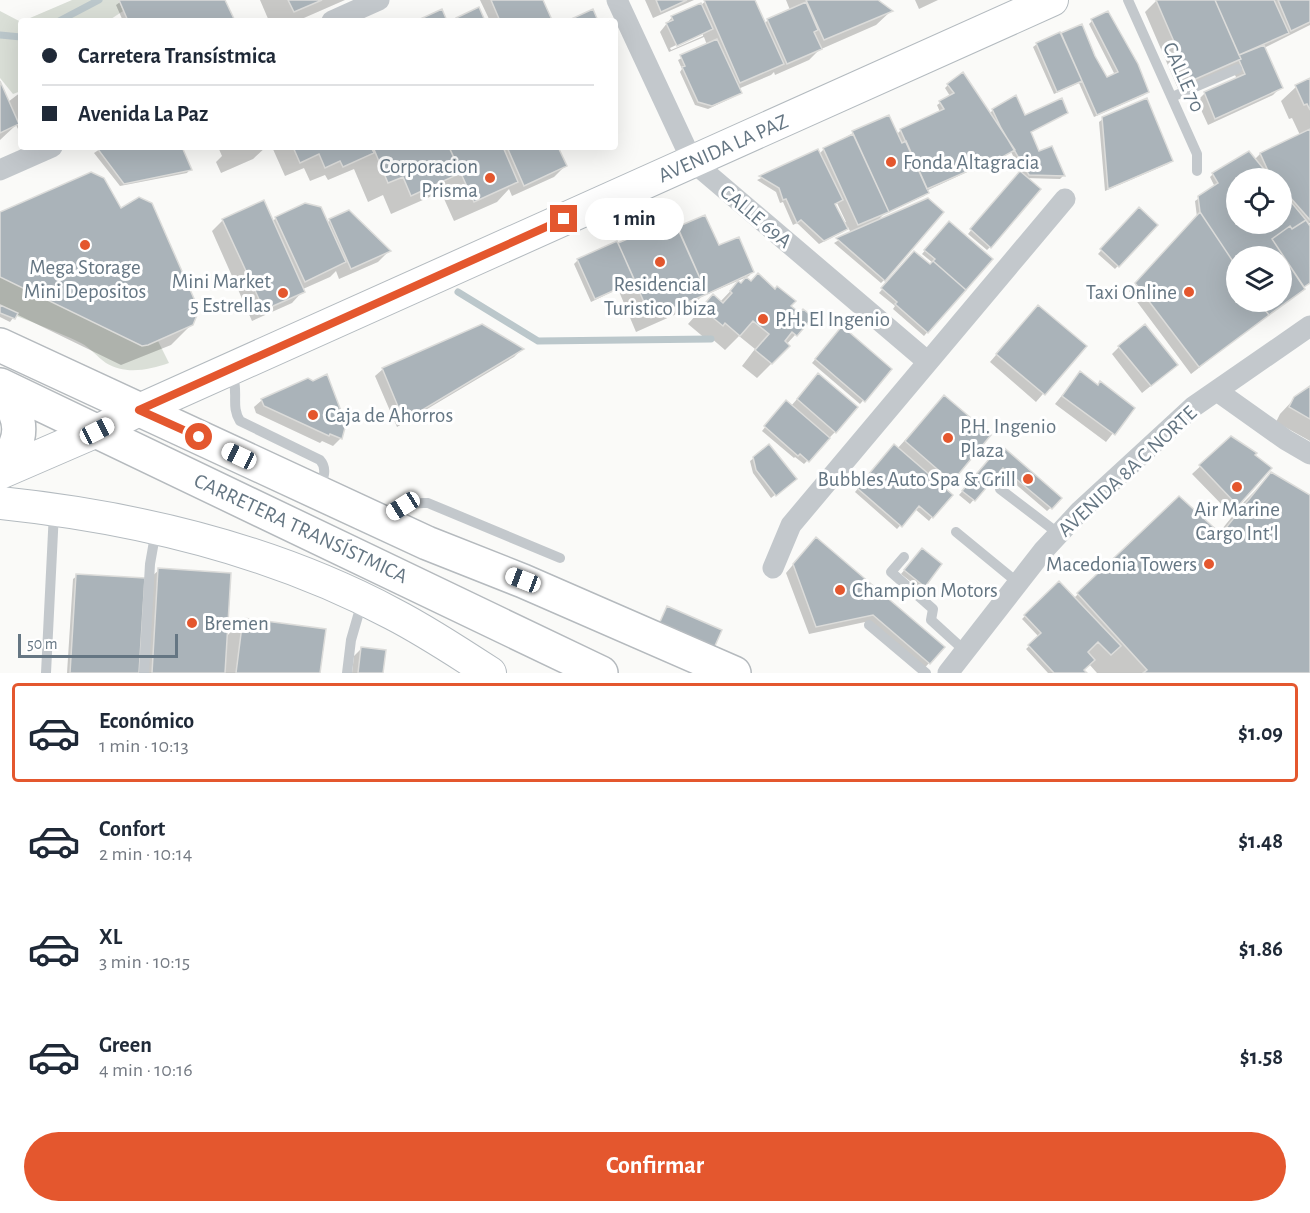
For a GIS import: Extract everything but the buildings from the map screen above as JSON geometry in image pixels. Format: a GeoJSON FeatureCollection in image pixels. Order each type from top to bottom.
{"type":"FeatureCollection","features":[{"type":"Feature","properties":{"kind":"main road","name":"AVENIDA LA PAZ"},"geometry":{"type":"LineString","coordinates":[[0,470],[97,431],[139,410],[1052,0]]}},
{"type":"Feature","properties":{"kind":"main road","name":"CARRETERA TRANSÍSTMICA"},"geometry":{"type":"LineString","coordinates":[[0,345],[427,543],[523,580],[734,673]]}},
{"type":"Feature","properties":{"kind":"main road","name":"CARRETERA TRANSÍSTMICA"},"geometry":{"type":"LineString","coordinates":[[0,385],[601,673]]}},
{"type":"Feature","properties":{"kind":"main road"},"geometry":{"type":"LineString","coordinates":[[0,390],[15,410],[19,427],[14,451],[0,470]]}},
{"type":"Feature","properties":{"kind":"main road"},"geometry":{"type":"LineString","coordinates":[[0,503],[55,509],[156,527],[250,555],[363,599],[450,646],[490,673]]}},
{"type":"Feature","properties":{"kind":"street"},"geometry":{"type":"LineString","coordinates":[[339,18],[379,0]]}},
{"type":"Feature","properties":{"kind":"street","name":"CALLE 69A"},"geometry":{"type":"LineString","coordinates":[[617,0],[692,161],[928,362]]}},
{"type":"Feature","properties":{"kind":"street"},"geometry":{"type":"LineString","coordinates":[[0,170],[45,150]]}},
{"type":"Feature","properties":{"kind":"street"},"geometry":{"type":"LineString","coordinates":[[773,568],[792,525],[1065,200]]}},
{"type":"Feature","properties":{"kind":"street","name":"AVENIDA 8A C NORTE"},"geometry":{"type":"LineString","coordinates":[[948,673],[1018,583],[1080,511],[1193,407],[1310,326]]}},
{"type":"Feature","properties":{"kind":"street"},"geometry":{"type":"LineString","coordinates":[[1217,391],[1286,440],[1310,454]]}},
{"type":"Feature","properties":{"kind":"lane","name":"CALLE 70"},"geometry":{"type":"LineString","coordinates":[[1128,0],[1197,154],[1197,171]]}},
{"type":"Feature","properties":{"kind":"lane"},"geometry":{"type":"LineString","coordinates":[[1172,97],[1237,69]]}},
{"type":"Feature","properties":{"kind":"lane"},"geometry":{"type":"LineString","coordinates":[[230,369],[237,388],[235,406],[240,421],[320,459],[325,472],[319,493]]}},
{"type":"Feature","properties":{"kind":"lane"},"geometry":{"type":"LineString","coordinates":[[1000,489],[1059,534]]}},
{"type":"Feature","properties":{"kind":"lane"},"geometry":{"type":"LineString","coordinates":[[383,523],[403,506],[428,503],[560,558]]}},
{"type":"Feature","properties":{"kind":"lane"},"geometry":{"type":"LineString","coordinates":[[46,673],[55,509]]}},
{"type":"Feature","properties":{"kind":"lane"},"geometry":{"type":"LineString","coordinates":[[144,673],[150,564],[156,527]]}},
{"type":"Feature","properties":{"kind":"lane"},"geometry":{"type":"LineString","coordinates":[[956,532],[1018,583]]}},
{"type":"Feature","properties":{"kind":"lane"},"geometry":{"type":"LineString","coordinates":[[904,557],[891,572],[933,609],[931,620],[965,651]]}},
{"type":"Feature","properties":{"kind":"lane"},"geometry":{"type":"LineString","coordinates":[[347,673],[351,640],[363,599]]}},
{"type":"Feature","properties":{"kind":"lane"},"geometry":{"type":"LineString","coordinates":[[869,625],[926,673]]}},
{"type":"Feature","properties":{"kind":"shaded area"},"geometry":{"type":"Polygon","coordinates":[[[72,0],[119,0],[123,11],[112,18],[30,18],[72,0]]]}},
{"type":"Feature","properties":{"kind":"shaded area"},"geometry":{"type":"Polygon","coordinates":[[[0,11],[18,20],[18,92],[13,94],[0,78],[0,11]]]}},
{"type":"Feature","properties":{"kind":"shaded area"},"geometry":{"type":"Polygon","coordinates":[[[0,277],[142,346],[158,341],[169,363],[137,370],[113,367],[81,343],[0,309],[0,277]]]}},
{"type":"Feature","properties":{"kind":"waterway"},"geometry":{"type":"LineString","coordinates":[[65,18],[99,0]]}},
{"type":"Feature","properties":{"kind":"waterway"},"geometry":{"type":"LineString","coordinates":[[0,35],[18,37]]}},
{"type":"Feature","properties":{"kind":"waterway"},"geometry":{"type":"LineString","coordinates":[[458,292],[538,341],[711,339]]}},
{"type":"Feature","properties":{"kind":"place","name":"Fonda Altagracia"},"geometry":{"type":"Point","coordinates":[891,162]}},
{"type":"Feature","properties":{"kind":"place","name":"Corporacion Prisma"},"geometry":{"type":"Point","coordinates":[490,178]}},
{"type":"Feature","properties":{"kind":"place","name":"Mega Storage Mini Depositos"},"geometry":{"type":"Point","coordinates":[85,245]}},
{"type":"Feature","properties":{"kind":"place","name":"Residencial Turistico Ibiza"},"geometry":{"type":"Point","coordinates":[660,262]}},
{"type":"Feature","properties":{"kind":"place","name":"Taxi Online"},"geometry":{"type":"Point","coordinates":[1189,292]}},
{"type":"Feature","properties":{"kind":"place","name":"Mini Market 5 Estrellas"},"geometry":{"type":"Point","coordinates":[283,293]}},
{"type":"Feature","properties":{"kind":"place","name":"P.H. El Ingenio"},"geometry":{"type":"Point","coordinates":[763,319]}},
{"type":"Feature","properties":{"kind":"place","name":"Caja de Ahorros"},"geometry":{"type":"Point","coordinates":[313,415]}},
{"type":"Feature","properties":{"kind":"place","name":"P.H. Ingenio Plaza"},"geometry":{"type":"Point","coordinates":[948,438]}},
{"type":"Feature","properties":{"kind":"place","name":"Bubbles Auto Spa & Grill"},"geometry":{"type":"Point","coordinates":[1028,479]}},
{"type":"Feature","properties":{"kind":"place","name":"Air Marine Cargo Int'l"},"geometry":{"type":"Point","coordinates":[1237,487]}},
{"type":"Feature","properties":{"kind":"place","name":"Macedonia Towers"},"geometry":{"type":"Point","coordinates":[1209,564]}},
{"type":"Feature","properties":{"kind":"place","name":"Champion Motors"},"geometry":{"type":"Point","coordinates":[840,590]}},
{"type":"Feature","properties":{"kind":"place","name":"Bremen"},"geometry":{"type":"Point","coordinates":[192,623]}},
{"type":"Feature","properties":{"kind":"route"},"geometry":{"type":"LineString","coordinates":[[199,437],[139,410],[564,219]]}}]}
